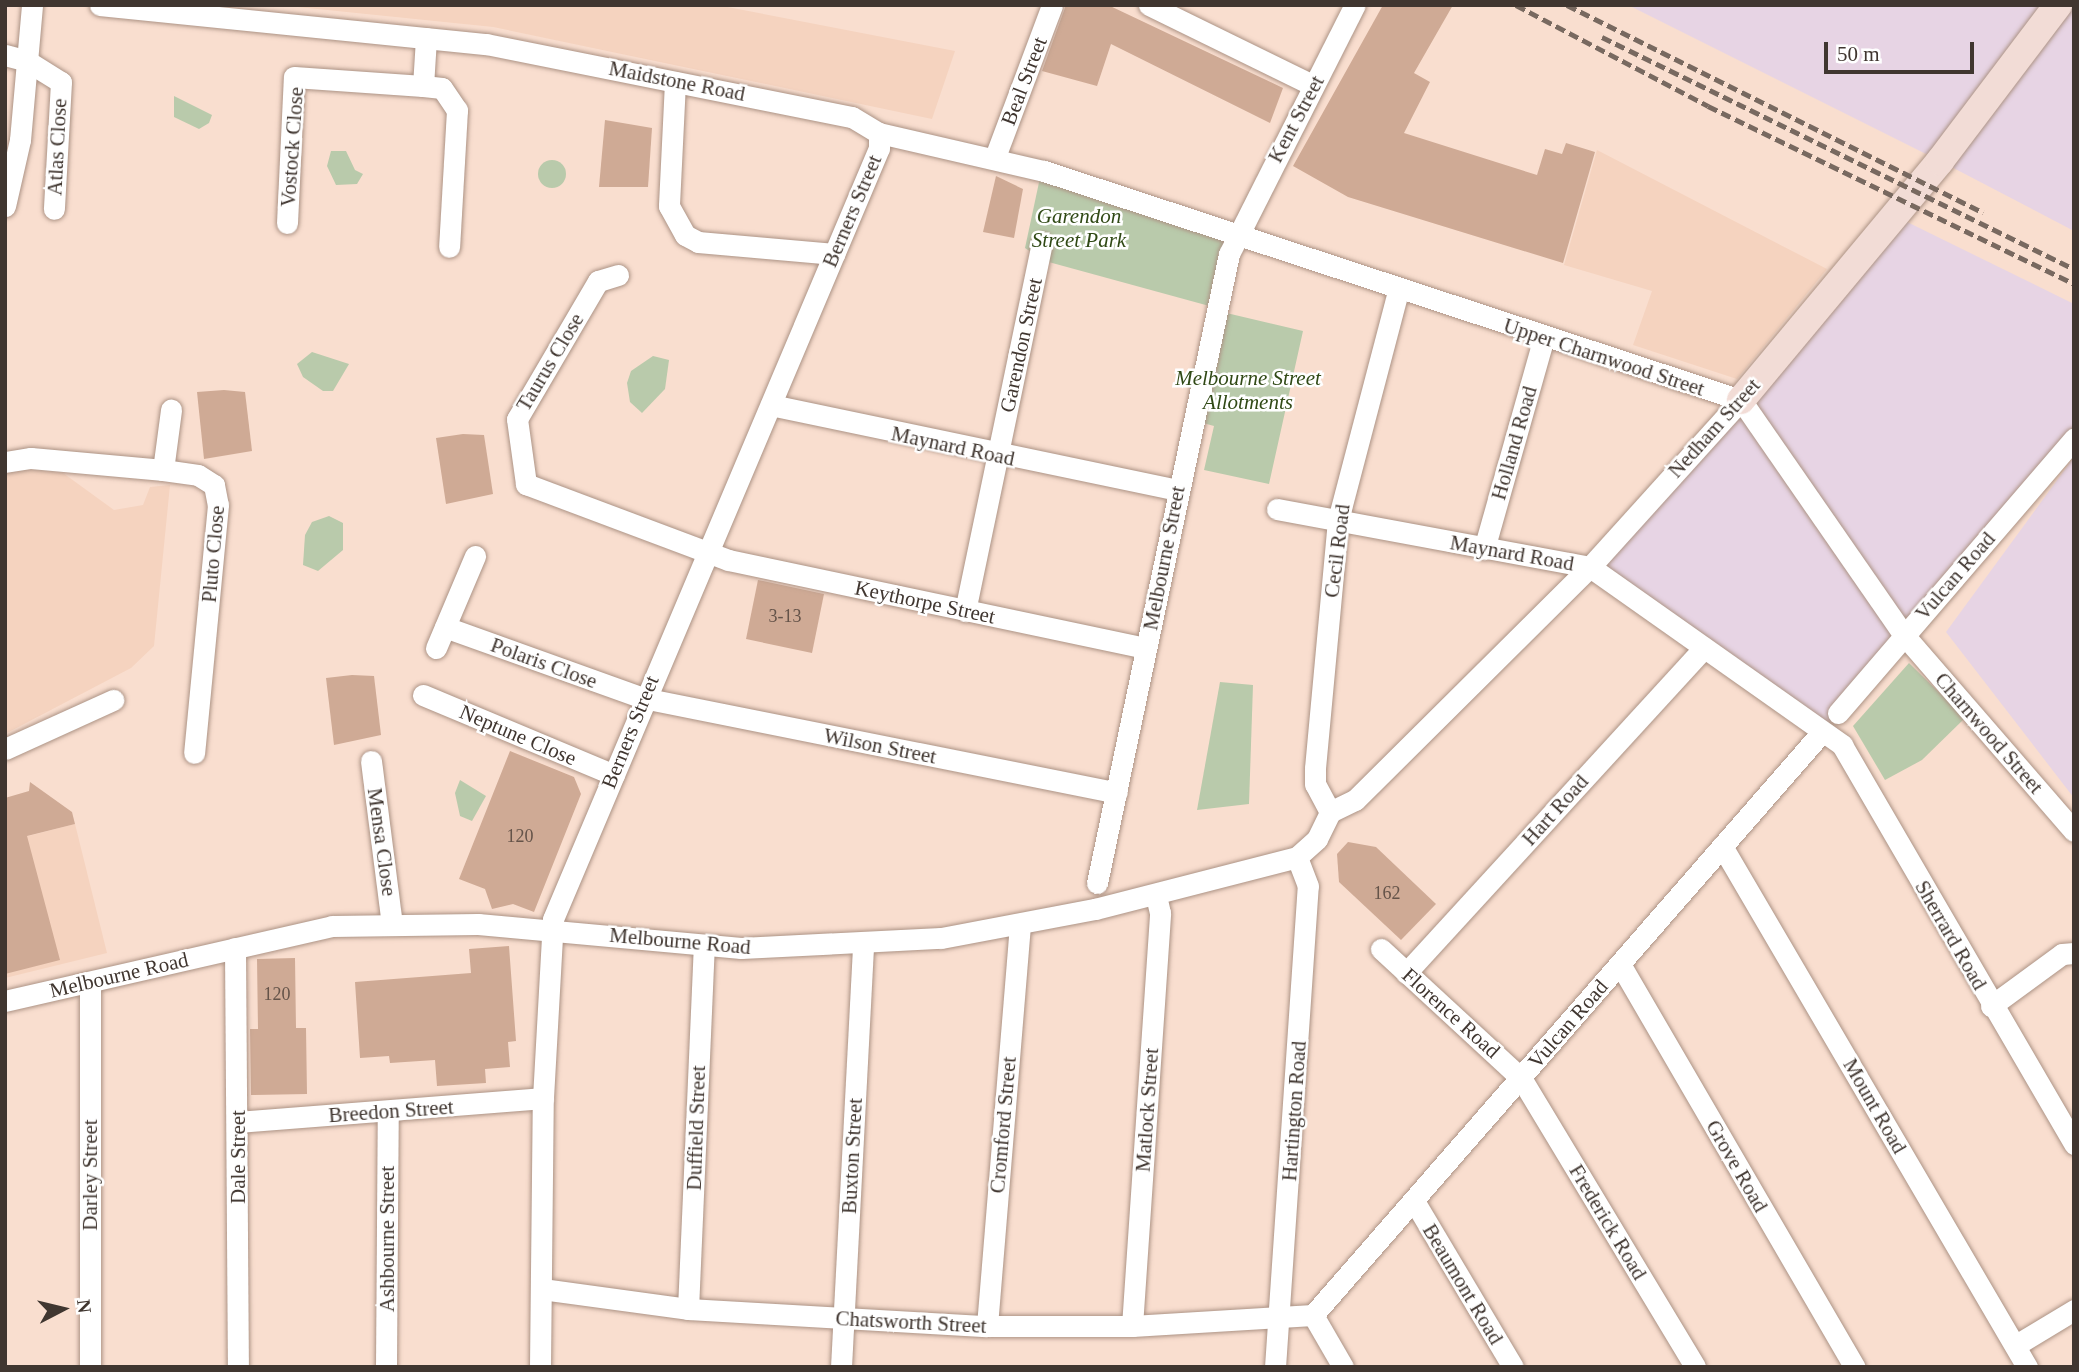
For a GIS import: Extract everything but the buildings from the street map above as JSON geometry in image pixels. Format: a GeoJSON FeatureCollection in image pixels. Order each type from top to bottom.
{"type":"FeatureCollection","features":[{"type":"Feature","properties":{"kind":"street"},"geometry":{"type":"LineString","coordinates":[[5,206],[20,140],[32,5]]}},
{"type":"Feature","properties":{"kind":"street","name":"Maidstone Road"},"geometry":{"type":"LineString","coordinates":[[100,5],[256,14],[547,54],[852,117],[879,133],[995,157],[1237,234]]}},
{"type":"Feature","properties":{"kind":"street","name":"Beal Street"},"geometry":{"type":"LineString","coordinates":[[995,157],[1052,5]]}},
{"type":"Feature","properties":{"kind":"street"},"geometry":{"type":"LineString","coordinates":[[1149,5],[1312,85]]}},
{"type":"Feature","properties":{"kind":"street","name":"Kent Street"},"geometry":{"type":"LineString","coordinates":[[1237,234],[1355,5]]}},
{"type":"Feature","properties":{"kind":"street","name":"Nedham Street"},"geometry":{"type":"LineString","coordinates":[[1330,812],[1354,800],[1590,567],[1741,400],[1940,161],[2058,5]]}},
{"type":"Feature","properties":{"kind":"street"},"geometry":{"type":"LineString","coordinates":[[426,38],[423,86],[442,88],[457,110],[449,247]]}},
{"type":"Feature","properties":{"kind":"street"},"geometry":{"type":"LineString","coordinates":[[5,55],[27,61]]}},
{"type":"Feature","properties":{"kind":"street","name":"Atlas Close"},"geometry":{"type":"LineString","coordinates":[[27,61],[61,82],[54,209]]}},
{"type":"Feature","properties":{"kind":"street","name":"Vostock Close"},"geometry":{"type":"LineString","coordinates":[[287,223],[294,77],[423,86]]}},
{"type":"Feature","properties":{"kind":"street"},"geometry":{"type":"LineString","coordinates":[[675,82],[667,183],[669,206],[685,235],[698,242],[834,254]]}},
{"type":"Feature","properties":{"kind":"street","name":"Berners Street"},"geometry":{"type":"LineString","coordinates":[[540,1367],[543,1098],[552,929],[643,698],[879,148],[879,133]]}},
{"type":"Feature","properties":{"kind":"street","name":"Upper Charnwood Street"},"geometry":{"type":"LineString","coordinates":[[1237,234],[1398,292],[1741,400]]}},
{"type":"Feature","properties":{"kind":"street","name":"Melbourne Street"},"geometry":{"type":"LineString","coordinates":[[1097,883],[1215,308],[1237,234]]}},
{"type":"Feature","properties":{"kind":"street","name":"Garendon Street"},"geometry":{"type":"LineString","coordinates":[[965,611],[1042,243]]}},
{"type":"Feature","properties":{"kind":"street","name":"Taurus Close"},"geometry":{"type":"LineString","coordinates":[[618,275],[598,281],[517,419],[526,484],[706,552]]}},
{"type":"Feature","properties":{"kind":"street","name":"Cecil Road"},"geometry":{"type":"LineString","coordinates":[[1330,812],[1315,784],[1315,768],[1338,520],[1398,292]]}},
{"type":"Feature","properties":{"kind":"street","name":"Holland Road"},"geometry":{"type":"LineString","coordinates":[[1484,549],[1544,337]]}},
{"type":"Feature","properties":{"kind":"street"},"geometry":{"type":"LineString","coordinates":[[1741,400],[1904,635]]}},
{"type":"Feature","properties":{"kind":"street","name":"Maynard Road"},"geometry":{"type":"LineString","coordinates":[[771,405],[999,456],[1178,490]]}},
{"type":"Feature","properties":{"kind":"street"},"geometry":{"type":"LineString","coordinates":[[163,470],[171,410]]}},
{"type":"Feature","properties":{"kind":"street","name":"Vulcan Road"},"geometry":{"type":"LineString","coordinates":[[1838,713],[2074,439]]}},
{"type":"Feature","properties":{"kind":"street","name":"Pluto Close"},"geometry":{"type":"LineString","coordinates":[[5,462],[31,458],[163,470],[208,480],[218,495],[194,753]]}},
{"type":"Feature","properties":{"kind":"street","name":"Maynard Road"},"geometry":{"type":"LineString","coordinates":[[1277,509],[1590,567],[1822,732]]}},
{"type":"Feature","properties":{"kind":"street","name":"Keythorpe Street"},"geometry":{"type":"LineString","coordinates":[[706,552],[965,611],[1146,648]]}},
{"type":"Feature","properties":{"kind":"street"},"geometry":{"type":"LineString","coordinates":[[436,648],[475,556]]}},
{"type":"Feature","properties":{"kind":"street","name":"Polaris Close"},"geometry":{"type":"LineString","coordinates":[[445,627],[643,698]]}},
{"type":"Feature","properties":{"kind":"street","name":"Charnwood Street"},"geometry":{"type":"LineString","coordinates":[[1904,635],[2074,831]]}},
{"type":"Feature","properties":{"kind":"street","name":"Hart Road"},"geometry":{"type":"LineString","coordinates":[[1406,973],[1704,648]]}},
{"type":"Feature","properties":{"kind":"street","name":"Neptune Close"},"geometry":{"type":"LineString","coordinates":[[423,695],[614,775]]}},
{"type":"Feature","properties":{"kind":"street","name":"Wilson Street"},"geometry":{"type":"LineString","coordinates":[[643,698],[1117,793]]}},
{"type":"Feature","properties":{"kind":"street"},"geometry":{"type":"LineString","coordinates":[[5,749],[113,700]]}},
{"type":"Feature","properties":{"kind":"street","name":"Vulcan Road"},"geometry":{"type":"LineString","coordinates":[[1313,1315],[1822,732]]}},
{"type":"Feature","properties":{"kind":"street","name":"Sherrard Road"},"geometry":{"type":"LineString","coordinates":[[1822,732],[1842,745],[2074,1144]]}},
{"type":"Feature","properties":{"kind":"street","name":"Mensa Close"},"geometry":{"type":"LineString","coordinates":[[371,761],[392,924]]}},
{"type":"Feature","properties":{"kind":"street"},"geometry":{"type":"LineString","coordinates":[[1297,857],[1317,839],[1330,812]]}},
{"type":"Feature","properties":{"kind":"street","name":"Mount Road"},"geometry":{"type":"LineString","coordinates":[[1722,846],[2027,1367]]}},
{"type":"Feature","properties":{"kind":"street","name":"Melbourne Road"},"geometry":{"type":"LineString","coordinates":[[5,1001],[332,926],[392,924],[552,929],[704,946],[863,945],[1020,925],[1156,895],[1297,857]]}},
{"type":"Feature","properties":{"kind":"street","name":"Hartington Road"},"geometry":{"type":"LineString","coordinates":[[1275,1367],[1308,886],[1297,857]]}},
{"type":"Feature","properties":{"kind":"street","name":"Matlock Street"},"geometry":{"type":"LineString","coordinates":[[1132,1326],[1160,913],[1156,895]]}},
{"type":"Feature","properties":{"kind":"street","name":"Cromford Street"},"geometry":{"type":"LineString","coordinates":[[987,1326],[1020,925]]}},
{"type":"Feature","properties":{"kind":"street","name":"Buxton Street"},"geometry":{"type":"LineString","coordinates":[[841,1367],[863,945]]}},
{"type":"Feature","properties":{"kind":"street","name":"Duffield Street"},"geometry":{"type":"LineString","coordinates":[[688,1310],[704,946]]}},
{"type":"Feature","properties":{"kind":"street","name":"Dale Street"},"geometry":{"type":"LineString","coordinates":[[235,948],[238,1367]]}},
{"type":"Feature","properties":{"kind":"street","name":"Florence Road"},"geometry":{"type":"LineString","coordinates":[[1381,949],[1521,1077]]}},
{"type":"Feature","properties":{"kind":"street"},"geometry":{"type":"LineString","coordinates":[[1992,1006],[2062,954],[2074,953]]}},
{"type":"Feature","properties":{"kind":"street","name":"Grove Road"},"geometry":{"type":"LineString","coordinates":[[1620,964],[1855,1367]]}},
{"type":"Feature","properties":{"kind":"street","name":"Darley Street"},"geometry":{"type":"LineString","coordinates":[[90,982],[90,1367]]}},
{"type":"Feature","properties":{"kind":"street","name":"Frederick Road"},"geometry":{"type":"LineString","coordinates":[[1521,1077],[1695,1367]]}},
{"type":"Feature","properties":{"kind":"street","name":"Breedon Street"},"geometry":{"type":"LineString","coordinates":[[238,1122],[543,1098]]}},
{"type":"Feature","properties":{"kind":"street","name":"Ashbourne Street"},"geometry":{"type":"LineString","coordinates":[[386,1367],[388,1111]]}},
{"type":"Feature","properties":{"kind":"street","name":"Beaumont Road"},"geometry":{"type":"LineString","coordinates":[[1414,1201],[1513,1367]]}},
{"type":"Feature","properties":{"kind":"street","name":"Chatsworth Street"},"geometry":{"type":"LineString","coordinates":[[542,1289],[688,1310],[987,1326],[1132,1326],[1313,1315]]}},
{"type":"Feature","properties":{"kind":"street"},"geometry":{"type":"LineString","coordinates":[[2016,1345],[2074,1310]]}},
{"type":"Feature","properties":{"kind":"street"},"geometry":{"type":"LineString","coordinates":[[1313,1315],[1343,1367]]}},
{"type":"Feature","properties":{"kind":"shaded area"},"geometry":{"type":"Polygon","coordinates":[[[278,5],[717,5],[955,51],[932,119],[493,27],[278,5]]]}},
{"type":"Feature","properties":{"kind":"shaded area"},"geometry":{"type":"Polygon","coordinates":[[[1628,5],[2074,5],[2074,231],[1940,161],[1628,5]]]}},
{"type":"Feature","properties":{"kind":"shaded area"},"geometry":{"type":"Polygon","coordinates":[[[1597,150],[1827,269],[1737,379],[1633,345],[1652,291],[1564,265],[1597,150]]]}},
{"type":"Feature","properties":{"kind":"shaded area"},"geometry":{"type":"Polygon","coordinates":[[[1895,216],[2074,304],[2074,439],[1822,732],[1590,567],[1895,216]]]}},
{"type":"Feature","properties":{"kind":"shaded area"},"geometry":{"type":"Polygon","coordinates":[[[2074,457],[2074,798],[1946,632],[2074,457]]]}},
{"type":"Feature","properties":{"kind":"shaded area"},"geometry":{"type":"Polygon","coordinates":[[[16,468],[63,473],[114,510],[143,505],[150,487],[170,485],[154,646],[131,668],[5,734],[5,470],[16,468]]]}},
{"type":"Feature","properties":{"kind":"shaded area"},"geometry":{"type":"Polygon","coordinates":[[[75,824],[107,953],[5,978],[5,842],[75,824]]]}},
{"type":"Feature","properties":{"kind":"green space"},"geometry":{"type":"Polygon","coordinates":[[[174,96],[212,115],[209,123],[199,129],[174,117],[174,96]]]}},
{"type":"Feature","properties":{"kind":"green space"},"geometry":{"type":"Polygon","coordinates":[[[331,151],[346,151],[355,170],[363,174],[357,184],[336,185],[327,166],[331,151]]]}},
{"type":"Feature","properties":{"kind":"green space"},"geometry":{"type":"Polygon","coordinates":[[[552,160],[562,164],[566,174],[562,184],[552,188],[542,184],[538,174],[542,164],[552,160]]]}},
{"type":"Feature","properties":{"kind":"green space","name":"Garendon Street Park"},"geometry":{"type":"Polygon","coordinates":[[[1041,173],[1235,235],[1213,307],[1045,261],[1025,248],[1041,173]]]}},
{"type":"Feature","properties":{"kind":"green space","name":"Melbourne Street Allotments"},"geometry":{"type":"Polygon","coordinates":[[[1218,311],[1303,331],[1269,484],[1204,470],[1214,426],[1203,423],[1218,311]]]}},
{"type":"Feature","properties":{"kind":"green space"},"geometry":{"type":"Polygon","coordinates":[[[312,352],[349,364],[333,391],[323,391],[303,377],[297,364],[312,352]]]}},
{"type":"Feature","properties":{"kind":"green space"},"geometry":{"type":"Polygon","coordinates":[[[653,356],[669,360],[665,389],[642,413],[630,402],[627,383],[631,371],[653,356]]]}},
{"type":"Feature","properties":{"kind":"green space"},"geometry":{"type":"Polygon","coordinates":[[[329,516],[343,523],[343,550],[318,571],[303,565],[305,535],[312,522],[329,516]]]}},
{"type":"Feature","properties":{"kind":"green space"},"geometry":{"type":"Polygon","coordinates":[[[1909,663],[1965,718],[1922,760],[1885,780],[1853,726],[1909,663]]]}},
{"type":"Feature","properties":{"kind":"green space"},"geometry":{"type":"Polygon","coordinates":[[[1220,682],[1253,685],[1249,804],[1197,810],[1220,682]]]}},
{"type":"Feature","properties":{"kind":"green space"},"geometry":{"type":"Polygon","coordinates":[[[460,780],[486,796],[472,821],[460,816],[455,793],[460,780]]]}},
{"type":"Feature","properties":{"kind":"railway"},"geometry":{"type":"LineString","coordinates":[[1516,5],[1708,106],[2074,284]]}},
{"type":"Feature","properties":{"kind":"railway"},"geometry":{"type":"LineString","coordinates":[[1567,5],[1983,212]]}},
{"type":"Feature","properties":{"kind":"railway"},"geometry":{"type":"LineString","coordinates":[[1602,37],[2074,269]]}}]}
